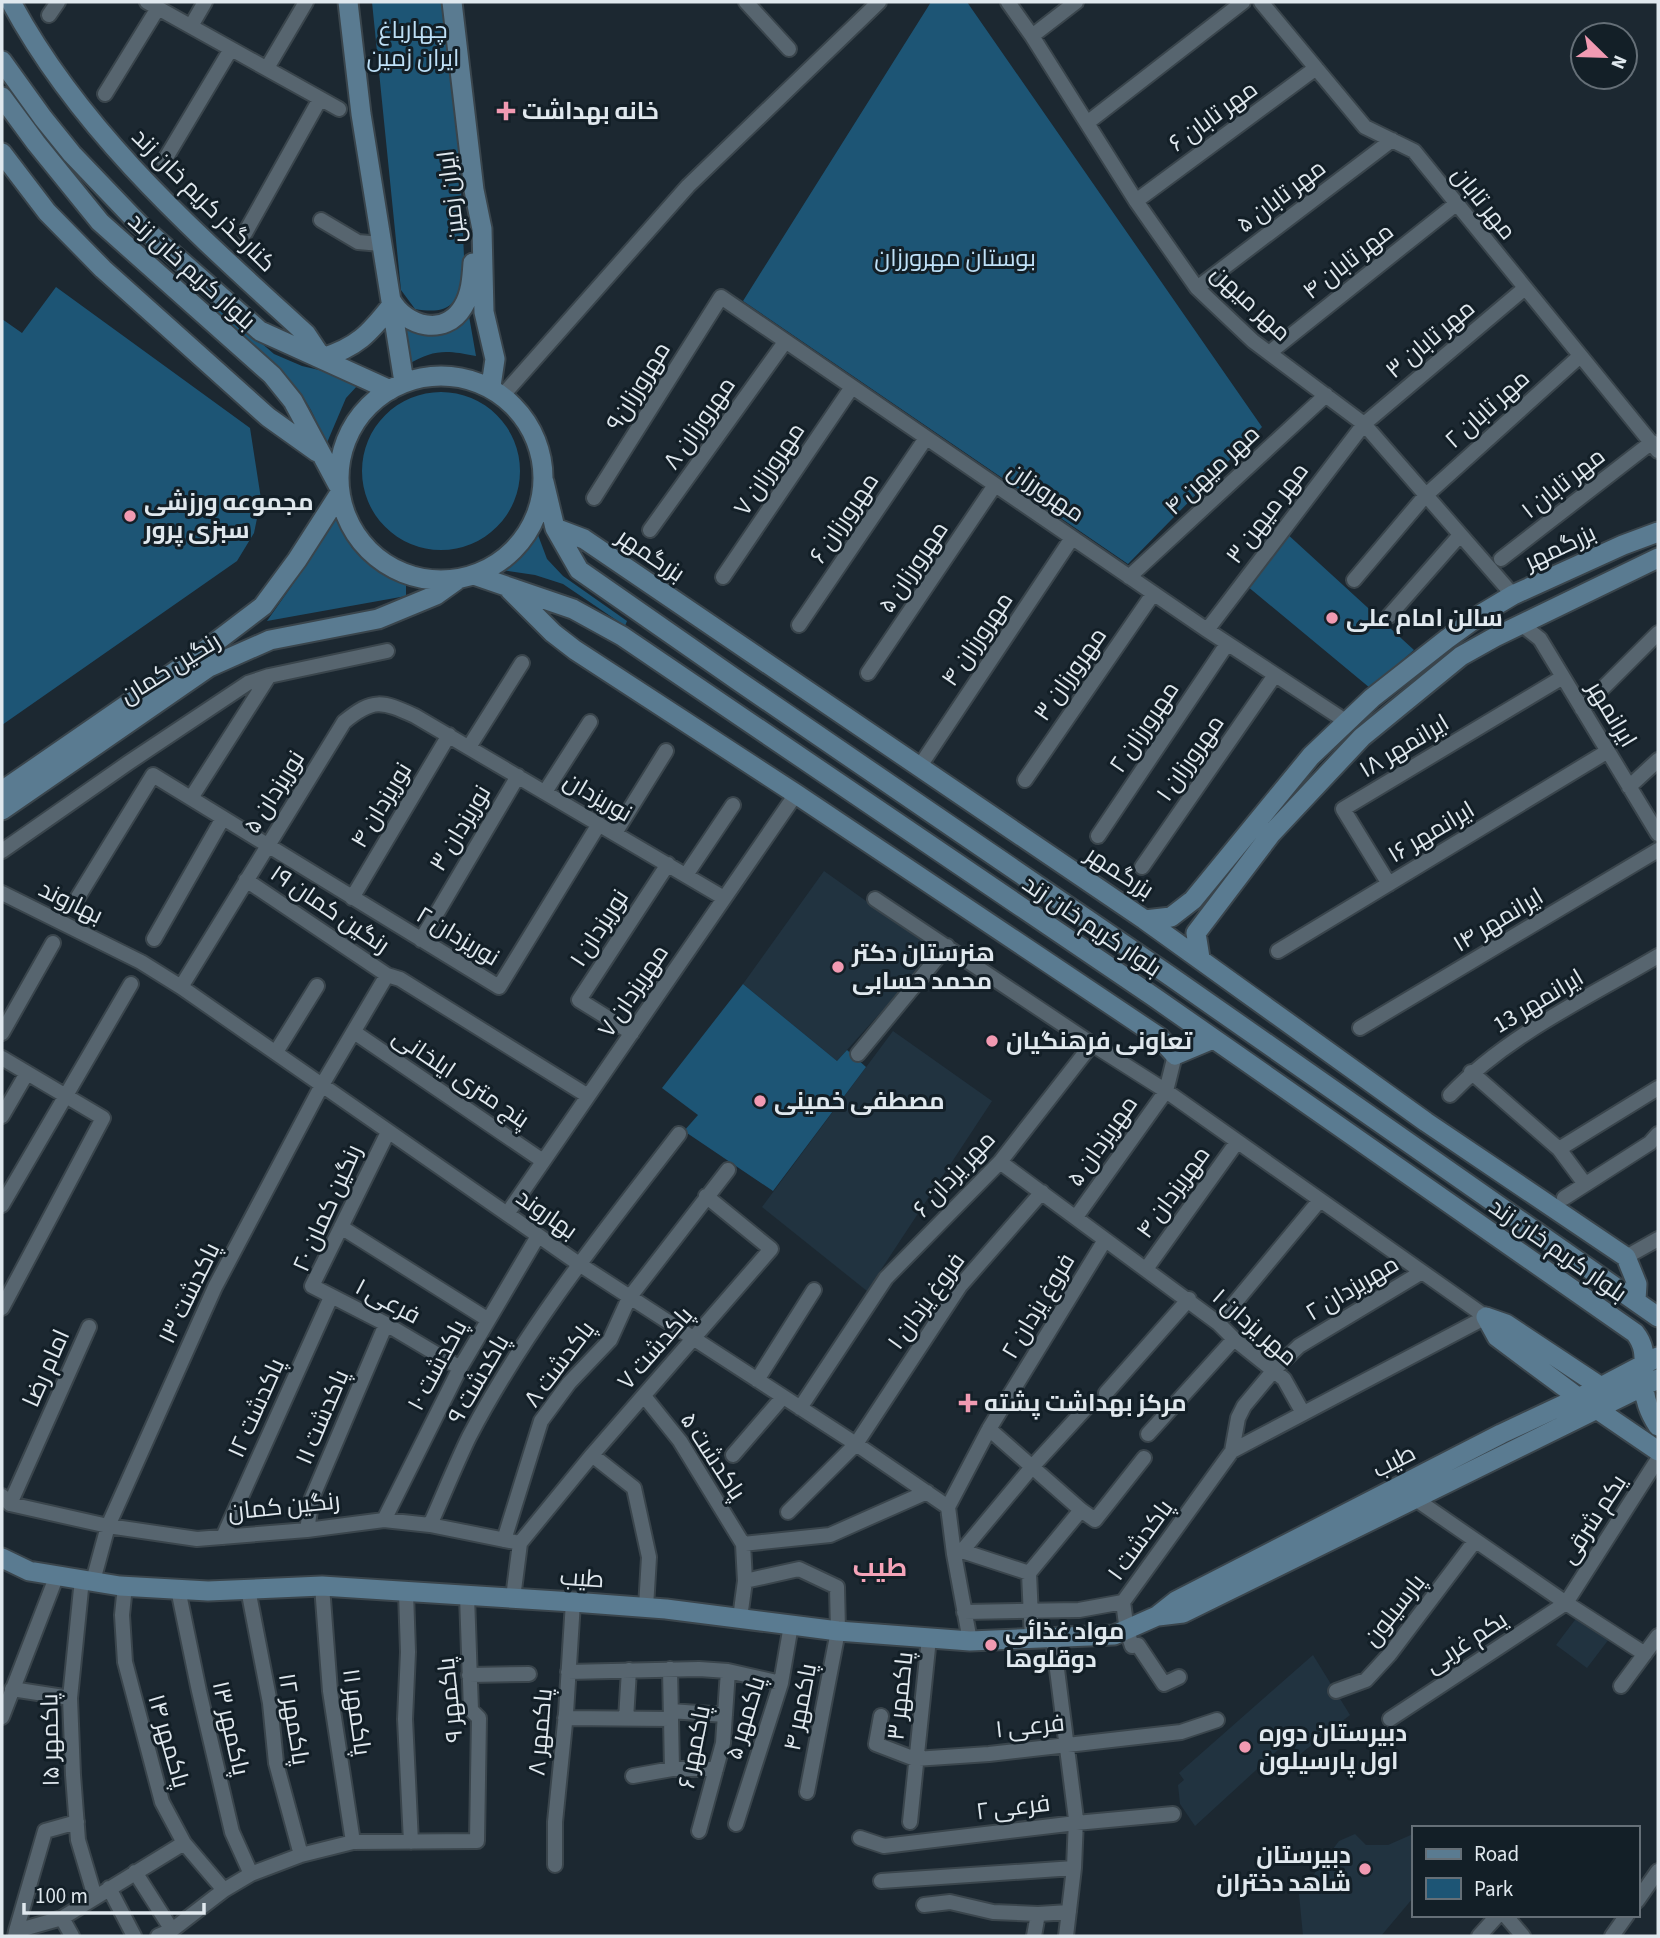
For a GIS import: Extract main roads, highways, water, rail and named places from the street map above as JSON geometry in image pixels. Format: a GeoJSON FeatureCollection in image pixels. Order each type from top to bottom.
{"type":"FeatureCollection","features":[{"type":"Feature","properties":{"kind":"main road","name":"کنارگذر کریم خان زند"},"geometry":{"type":"LineString","coordinates":[[11,2],[31,39],[62,84],[150,188],[306,334],[323,358]]}},
{"type":"Feature","properties":{"kind":"main road"},"geometry":{"type":"LineString","coordinates":[[348,2],[361,114],[391,303],[397,386]]}},
{"type":"Feature","properties":{"kind":"main road","name":"ایران زمین"},"geometry":{"type":"LineString","coordinates":[[453,2],[474,190],[482,229],[484,312],[495,359],[497,391]]}},
{"type":"Feature","properties":{"kind":"main road","name":"بلوار کریم خان زند"},"geometry":{"type":"LineString","coordinates":[[2,61],[72,154],[139,224],[260,331],[284,343],[397,386]]}},
{"type":"Feature","properties":{"kind":"main road","name":"بلوار کریم خان زند"},"geometry":{"type":"LineString","coordinates":[[2,97],[100,222],[272,375],[293,401],[340,490]]}},
{"type":"Feature","properties":{"kind":"main road"},"geometry":{"type":"LineString","coordinates":[[2,153],[47,212],[103,269],[268,417],[322,455]]}},
{"type":"Feature","properties":{"kind":"main road"},"geometry":{"type":"LineString","coordinates":[[391,303],[417,324],[431,326],[448,321],[463,308],[472,281],[474,190]]}},
{"type":"Feature","properties":{"kind":"main road"},"geometry":{"type":"LineString","coordinates":[[323,358],[345,351],[362,339],[391,303]]}},
{"type":"Feature","properties":{"kind":"main road"},"geometry":{"type":"LineString","coordinates":[[436,375],[453,376],[497,391],[532,429],[540,449],[544,482],[540,506],[531,528],[516,548],[497,564],[467,577],[433,580],[413,577],[394,569],[362,544],[351,526],[340,490],[341,460],[349,435],[363,412],[397,386],[436,375]]}},
{"type":"Feature","properties":{"kind":"main road","name":"بلوار کریم خان زند"},"geometry":{"type":"LineString","coordinates":[[544,482],[555,528],[579,570],[1170,976],[1647,1309]]}},
{"type":"Feature","properties":{"kind":"main road","name":"رنگین کمان"},"geometry":{"type":"LineString","coordinates":[[2,791],[196,657],[263,607],[297,561],[340,490]]}},
{"type":"Feature","properties":{"kind":"main road","name":"بزرگمهر"},"geometry":{"type":"LineString","coordinates":[[555,528],[584,539],[1145,920],[1171,917],[1193,900],[1269,822],[1362,737],[1461,656],[1656,559]]}},
{"type":"Feature","properties":{"kind":"main road"},"geometry":{"type":"LineString","coordinates":[[1650,535],[1656,559]]}},
{"type":"Feature","properties":{"kind":"main road","name":"بزرگمهر"},"geometry":{"type":"LineString","coordinates":[[1200,958],[1196,933],[1311,756],[1372,698],[1447,639],[1513,595],[1650,535]]}},
{"type":"Feature","properties":{"kind":"main road","name":"بلوار کریم خان زند"},"geometry":{"type":"LineString","coordinates":[[467,577],[572,609],[622,636],[1213,1039],[1632,1331],[1644,1344],[1651,1360],[1650,1412],[1658,1426]]}},
{"type":"Feature","properties":{"kind":"main road","name":"رنگین کمان"},"geometry":{"type":"LineString","coordinates":[[2,810],[209,667],[270,640],[379,619],[467,577]]}},
{"type":"Feature","properties":{"kind":"main road"},"geometry":{"type":"LineString","coordinates":[[506,587],[553,633],[575,650],[1159,1037],[1175,1055],[1213,1039]]}},
{"type":"Feature","properties":{"kind":"main road"},"geometry":{"type":"LineString","coordinates":[[1145,920],[1200,958],[1270,1013],[1363,1077],[1557,1202],[1626,1256],[1647,1309],[1647,1319],[1642,1328],[1632,1331]]}},
{"type":"Feature","properties":{"kind":"main road"},"geometry":{"type":"LineString","coordinates":[[1363,1077],[1402,1139]]}},
{"type":"Feature","properties":{"kind":"main road"},"geometry":{"type":"LineString","coordinates":[[1486,1317],[1497,1337],[1574,1386],[1601,1387],[1651,1360]]}},
{"type":"Feature","properties":{"kind":"main road","name":"طیب"},"geometry":{"type":"LineString","coordinates":[[2,1558],[29,1571],[125,1586],[208,1591],[321,1586],[513,1598],[646,1607],[838,1631],[970,1642],[1114,1635],[1157,1616],[1176,1601],[1410,1490],[1598,1410],[1651,1382]]}},
{"type":"Feature","properties":{"kind":"main road","name":"طیب"},"geometry":{"type":"LineString","coordinates":[[1410,1490],[1574,1386]]}},
{"type":"Feature","properties":{"kind":"main road"},"geometry":{"type":"LineString","coordinates":[[1598,1410],[1658,1451]]}},
{"type":"Feature","properties":{"kind":"place","name":"خانه بهداشت"},"geometry":{"type":"Point","coordinates":[506,111]}},
{"type":"Feature","properties":{"kind":"place","name":"مجموعه ورزشی سبزی پرور"},"geometry":{"type":"Point","coordinates":[130,516]}},
{"type":"Feature","properties":{"kind":"place","name":"سالن امام علی"},"geometry":{"type":"Point","coordinates":[1332,618]}},
{"type":"Feature","properties":{"kind":"place","name":"هنرستان دکتر محمد حسابی"},"geometry":{"type":"Point","coordinates":[838,967]}},
{"type":"Feature","properties":{"kind":"place","name":"تعاونی فرهنگیان"},"geometry":{"type":"Point","coordinates":[992,1041]}},
{"type":"Feature","properties":{"kind":"place","name":"مصطفی خمینی"},"geometry":{"type":"Point","coordinates":[760,1101]}},
{"type":"Feature","properties":{"kind":"place","name":"مرکز بهداشت پشته"},"geometry":{"type":"Point","coordinates":[968,1403]}},
{"type":"Feature","properties":{"kind":"place","name":"مواد غذائی دوقلوها"},"geometry":{"type":"Point","coordinates":[991,1645]}},
{"type":"Feature","properties":{"kind":"place","name":"دبیرستان دوره اول پارسیلون"},"geometry":{"type":"Point","coordinates":[1245,1747]}},
{"type":"Feature","properties":{"kind":"place","name":"دبیرستان شاهد دختران"},"geometry":{"type":"Point","coordinates":[1365,1869]}},
{"type":"Feature","properties":{"kind":"district","name":"طیب"},"geometry":{"type":"Point","coordinates":[880,1567]}},
{"type":"Feature","properties":{"kind":"park label","name":"چهارباغ ایران زمین"},"geometry":{"type":"Point","coordinates":[413,44]}},
{"type":"Feature","properties":{"kind":"park label","name":"بوستان مهرورزان"},"geometry":{"type":"Point","coordinates":[955,258]}}]}
